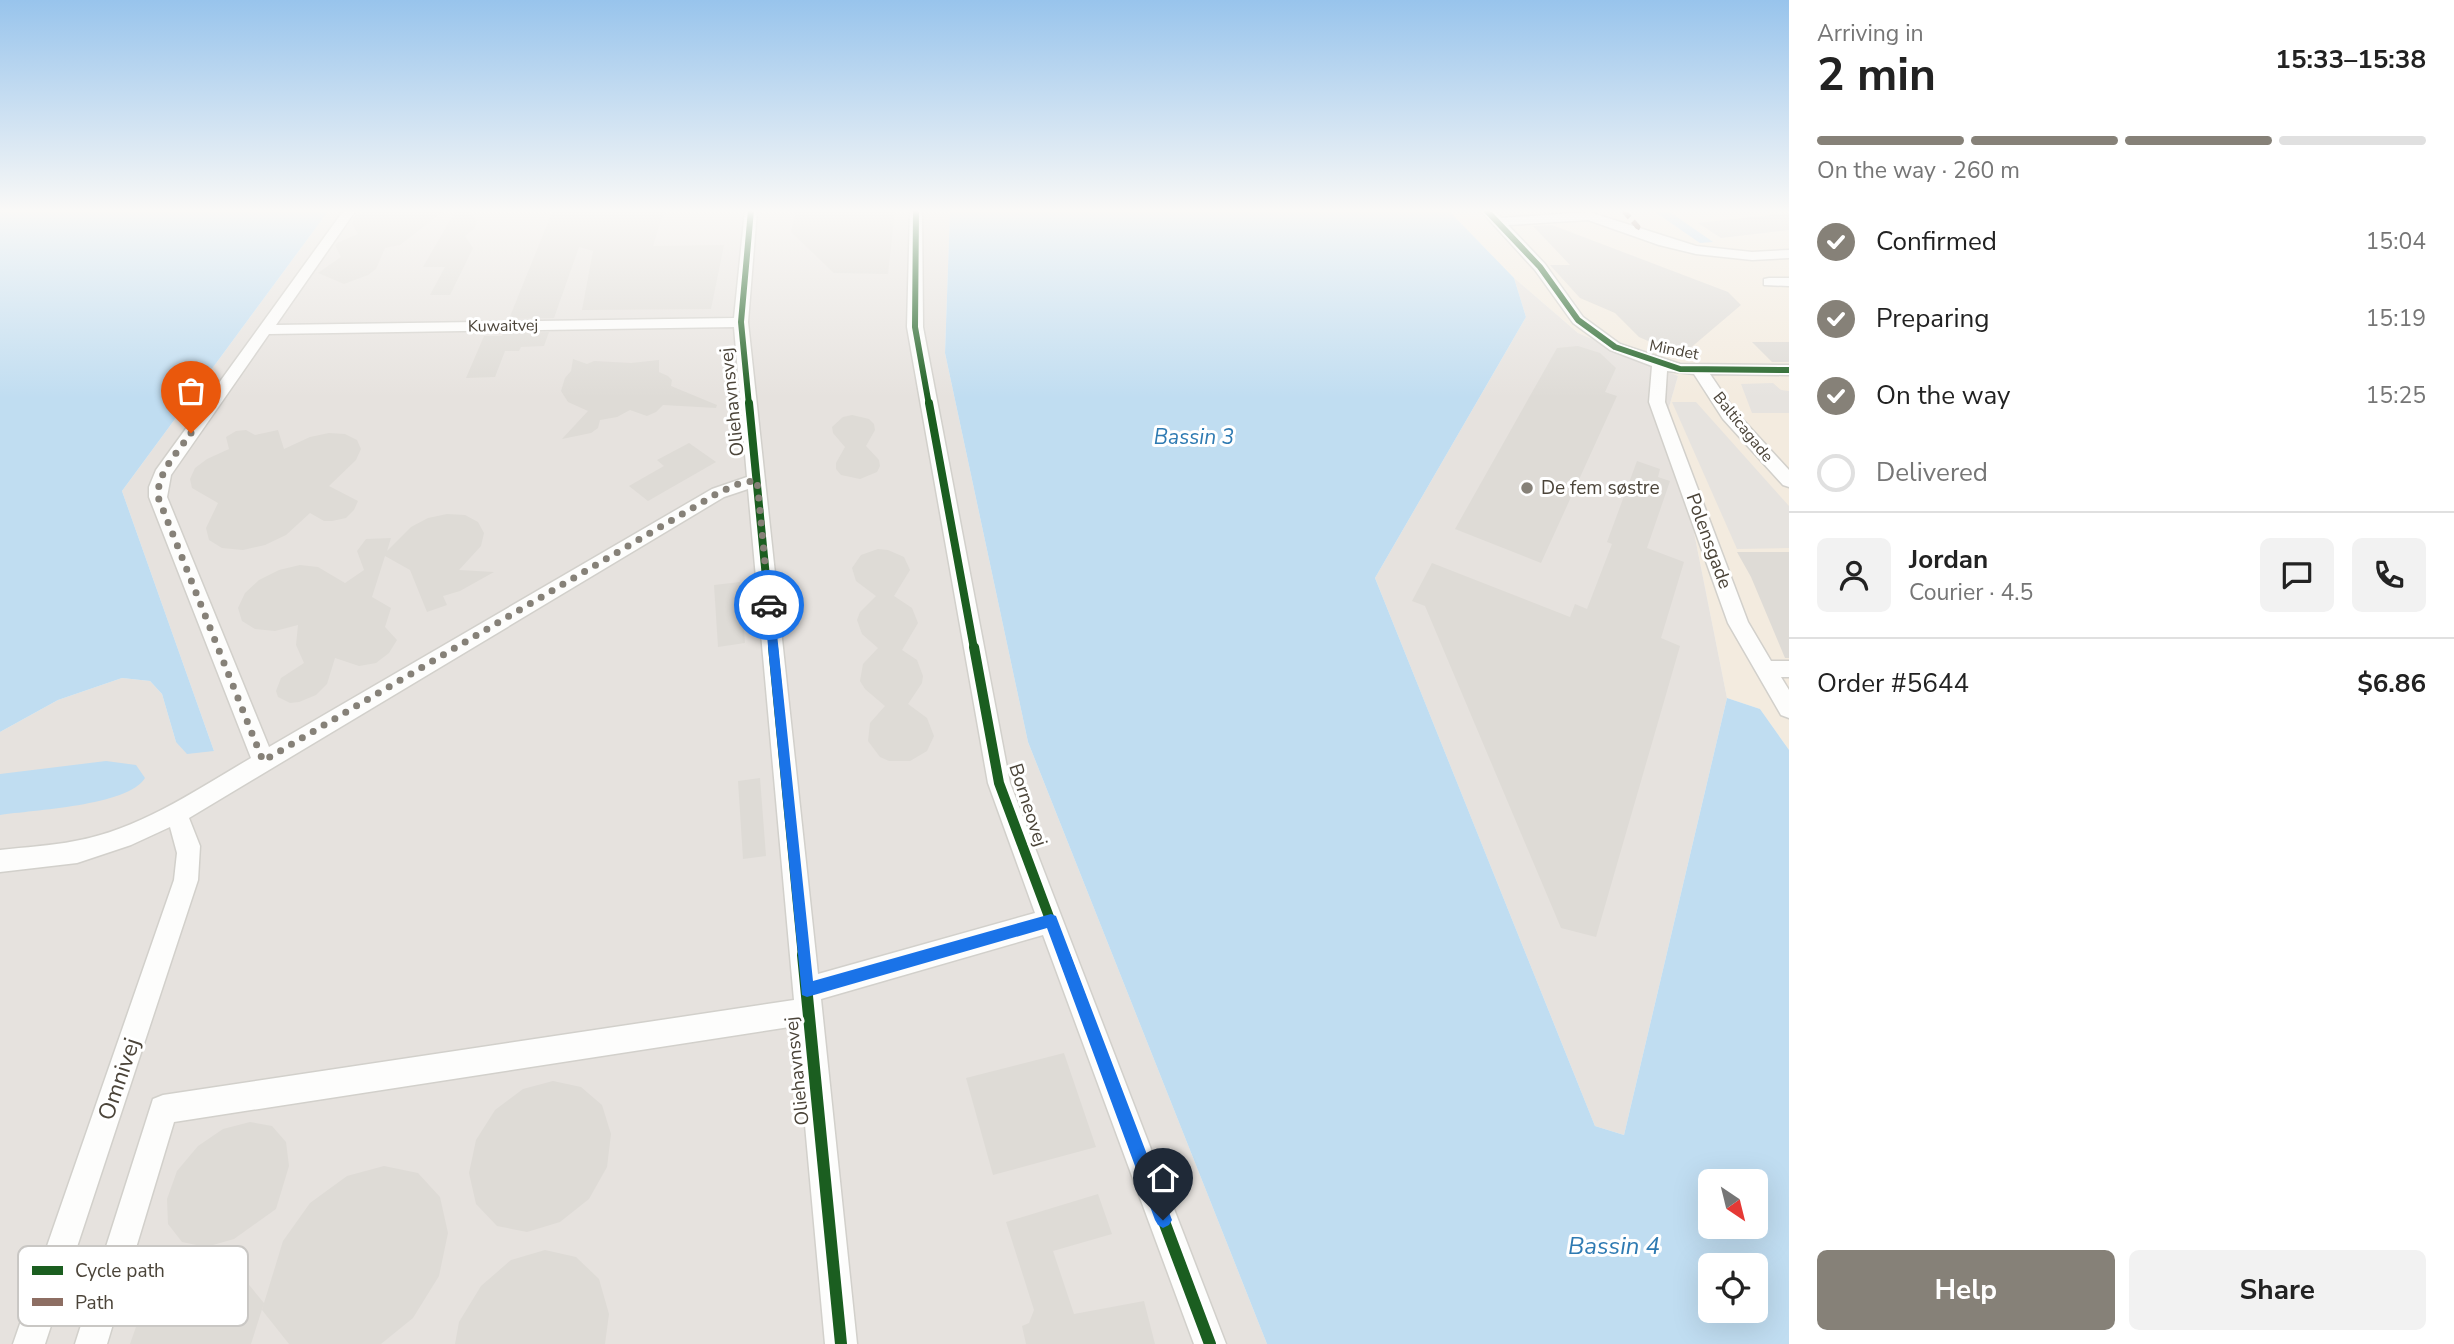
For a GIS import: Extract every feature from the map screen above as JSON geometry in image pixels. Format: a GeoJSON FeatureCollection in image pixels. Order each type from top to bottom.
{"type":"FeatureCollection","features":[{"type":"Feature","properties":{"kind":"street"},"geometry":{"type":"LineString","coordinates":[[263,761],[158,497],[158,487],[162,474],[305,273]]}},
{"type":"Feature","properties":{"kind":"street","name":"Oliehavnsvej"},"geometry":{"type":"LineString","coordinates":[[745,273],[741,322],[842,1344]]}},
{"type":"Feature","properties":{"kind":"street","name":"Borneovej"},"geometry":{"type":"LineString","coordinates":[[915,273],[915,327],[999,783],[1210,1344]]}},
{"type":"Feature","properties":{"kind":"street","name":"Mindet"},"geometry":{"type":"LineString","coordinates":[[1544,273],[1578,320],[1615,346],[1660,364],[1699,370],[1785,368]]}},
{"type":"Feature","properties":{"kind":"street"},"geometry":{"type":"LineString","coordinates":[[1769,282],[1789,282]]}},
{"type":"Feature","properties":{"kind":"street","name":"Kuwaitvej"},"geometry":{"type":"LineString","coordinates":[[264,330],[741,322]]}},
{"type":"Feature","properties":{"kind":"street","name":"Polensgade"},"geometry":{"type":"LineString","coordinates":[[1660,364],[1657,402],[1738,623],[1789,709]]}},
{"type":"Feature","properties":{"kind":"street","name":"Balticagade"},"geometry":{"type":"LineString","coordinates":[[1699,370],[1729,415],[1789,481]]}},
{"type":"Feature","properties":{"kind":"street"},"geometry":{"type":"LineString","coordinates":[[0,861],[76,852],[123,838],[175,814],[718,493],[738,484],[757,480]]}},
{"type":"Feature","properties":{"kind":"street"},"geometry":{"type":"LineString","coordinates":[[1766,669],[1789,668]]}},
{"type":"Feature","properties":{"kind":"street","name":"Omnivej"},"geometry":{"type":"LineString","coordinates":[[62,1246],[186,880],[190,854],[187,836],[175,814]]}},
{"type":"Feature","properties":{"kind":"street"},"geometry":{"type":"LineString","coordinates":[[121,1246],[163,1109],[808,1001],[1051,921]]}},
{"type":"Feature","properties":{"kind":"street","name":"Omnivej"},"geometry":{"type":"LineString","coordinates":[[29,1344],[35,1326]]}},
{"type":"Feature","properties":{"kind":"street"},"geometry":{"type":"LineString","coordinates":[[91,1344],[97,1326]]}},
{"type":"Feature","properties":{"kind":"shaded area"},"geometry":{"type":"Polygon","coordinates":[[[283,273],[948,273],[945,353],[1028,742],[1267,1344],[0,1344],[0,732],[58,700],[122,678],[150,681],[162,694],[176,742],[214,751],[122,491],[283,273]]]}},
{"type":"Feature","properties":{"kind":"shaded area"},"geometry":{"type":"Polygon","coordinates":[[[1509,273],[1789,273],[1789,750],[1760,709],[1727,698],[1669,407],[1678,376],[1578,333],[1509,273]]]}},
{"type":"Feature","properties":{"kind":"shaded area"},"geometry":{"type":"Polygon","coordinates":[[[1514,278],[1578,333],[1678,376],[1669,407],[1727,698],[1624,1135],[1595,1126],[1375,578],[1526,317],[1514,278]]]}},
{"type":"Feature","properties":{"kind":"shaded area"},"geometry":{"type":"Polygon","coordinates":[[[1773,383],[1781,390],[1789,391],[1789,413],[1752,413],[1741,384],[1773,383]]]}},
{"type":"Feature","properties":{"kind":"shaded area"},"geometry":{"type":"Polygon","coordinates":[[[1672,402],[1696,402],[1789,506],[1789,548],[1737,549],[1672,402]]]}},
{"type":"Feature","properties":{"kind":"water"},"geometry":{"type":"Polygon","coordinates":[[[0,273],[283,273],[122,491],[214,751],[187,754],[176,742],[162,694],[150,681],[122,678],[58,700],[0,732],[0,273]]]}},
{"type":"Feature","properties":{"kind":"water","name":"Bassin 3"},"geometry":{"type":"Polygon","coordinates":[[[948,273],[1509,273],[1514,278],[1526,317],[1375,578],[1595,1126],[1624,1135],[1727,698],[1760,709],[1789,750],[1789,1344],[1267,1344],[1028,742],[945,353],[948,273]]]}},
{"type":"Feature","properties":{"kind":"water"},"geometry":{"type":"Polygon","coordinates":[[[106,761],[136,765],[145,778],[120,795],[100,801],[0,815],[0,774],[106,761]]]}},
{"type":"Feature","properties":{"kind":"building"},"geometry":{"type":"Polygon","coordinates":[[[318,273],[371,273],[344,284],[318,273]]]}},
{"type":"Feature","properties":{"kind":"building"},"geometry":{"type":"Polygon","coordinates":[[[442,273],[461,273],[450,295],[430,295],[442,273]]]}},
{"type":"Feature","properties":{"kind":"building"},"geometry":{"type":"Polygon","coordinates":[[[528,273],[570,273],[554,318],[509,319],[528,273]]]}},
{"type":"Feature","properties":{"kind":"building"},"geometry":{"type":"Polygon","coordinates":[[[589,273],[718,273],[711,309],[582,310],[589,273]]]}},
{"type":"Feature","properties":{"kind":"building"},"geometry":{"type":"Polygon","coordinates":[[[834,273],[888,273],[888,274],[834,273]]]}},
{"type":"Feature","properties":{"kind":"building"},"geometry":{"type":"Polygon","coordinates":[[[1557,273],[1677,273],[1728,292],[1741,305],[1688,350],[1664,348],[1639,337],[1615,313],[1580,298],[1557,273]]]}},
{"type":"Feature","properties":{"kind":"building"},"geometry":{"type":"Polygon","coordinates":[[[549,332],[544,346],[505,351],[495,377],[466,378],[484,336],[549,332]]]}},
{"type":"Feature","properties":{"kind":"building"},"geometry":{"type":"Polygon","coordinates":[[[1752,342],[1789,342],[1789,362],[1772,362],[1752,342]]]}},
{"type":"Feature","properties":{"kind":"building","name":"De fem søstre"},"geometry":{"type":"Polygon","coordinates":[[[1578,346],[1600,353],[1616,368],[1605,392],[1617,396],[1541,563],[1455,529],[1557,348],[1578,346]]]}},
{"type":"Feature","properties":{"kind":"building"},"geometry":{"type":"Polygon","coordinates":[[[573,359],[587,364],[594,361],[631,363],[659,360],[659,372],[672,380],[671,386],[717,405],[716,408],[663,405],[647,416],[630,410],[617,417],[600,420],[598,428],[591,433],[562,439],[588,411],[568,402],[561,391],[565,378],[571,371],[573,359]]]}},
{"type":"Feature","properties":{"kind":"building"},"geometry":{"type":"Polygon","coordinates":[[[852,415],[869,419],[874,424],[875,430],[866,446],[879,460],[880,466],[877,472],[860,479],[841,475],[836,469],[836,463],[845,447],[833,433],[832,427],[843,417],[852,415]]]}},
{"type":"Feature","properties":{"kind":"building"},"geometry":{"type":"Polygon","coordinates":[[[246,430],[255,435],[278,430],[284,449],[310,437],[329,433],[345,434],[357,440],[361,449],[356,460],[329,486],[358,501],[354,510],[346,518],[332,521],[324,521],[310,513],[286,535],[265,545],[243,550],[222,548],[209,540],[206,528],[218,503],[192,488],[190,479],[195,468],[229,449],[226,437],[236,431],[246,430]]]}},
{"type":"Feature","properties":{"kind":"building"},"geometry":{"type":"Polygon","coordinates":[[[689,443],[716,462],[648,501],[629,486],[664,466],[657,460],[689,443]]]}},
{"type":"Feature","properties":{"kind":"building"},"geometry":{"type":"Polygon","coordinates":[[[1637,461],[1660,469],[1658,477],[1670,481],[1647,548],[1684,562],[1661,638],[1680,646],[1596,937],[1561,928],[1425,606],[1412,601],[1432,563],[1570,617],[1575,604],[1587,609],[1612,544],[1607,542],[1637,461]]]}},
{"type":"Feature","properties":{"kind":"building"},"geometry":{"type":"Polygon","coordinates":[[[447,514],[465,515],[478,522],[484,533],[481,546],[459,570],[494,572],[460,591],[443,596],[447,605],[427,612],[410,570],[385,556],[372,597],[391,608],[385,627],[397,640],[389,653],[376,663],[359,666],[335,658],[327,684],[316,695],[290,703],[278,697],[276,691],[281,678],[304,663],[296,645],[298,625],[275,631],[255,629],[242,621],[238,608],[245,593],[259,580],[279,570],[300,565],[318,567],[345,583],[364,570],[357,551],[366,539],[391,538],[387,551],[411,527],[428,518],[447,514]]]}},
{"type":"Feature","properties":{"kind":"building"},"geometry":{"type":"Polygon","coordinates":[[[878,549],[904,557],[910,570],[894,596],[912,608],[918,623],[902,650],[917,660],[923,676],[922,683],[908,704],[927,718],[934,736],[927,751],[910,761],[889,761],[880,757],[868,741],[870,723],[885,706],[865,689],[860,681],[863,664],[878,648],[862,634],[857,620],[860,612],[876,596],[856,581],[852,568],[861,555],[878,549]]]}},
{"type":"Feature","properties":{"kind":"building"},"geometry":{"type":"Polygon","coordinates":[[[1737,552],[1789,552],[1789,658],[1785,658],[1751,577],[1737,552]]]}},
{"type":"Feature","properties":{"kind":"building"},"geometry":{"type":"Polygon","coordinates":[[[740,582],[745,643],[718,647],[714,585],[740,582]]]}},
{"type":"Feature","properties":{"kind":"building"},"geometry":{"type":"Polygon","coordinates":[[[760,778],[766,856],[743,859],[738,781],[760,778]]]}},
{"type":"Feature","properties":{"kind":"building"},"geometry":{"type":"Polygon","coordinates":[[[1064,1053],[1096,1147],[993,1175],[966,1078],[1064,1053]]]}},
{"type":"Feature","properties":{"kind":"building"},"geometry":{"type":"Polygon","coordinates":[[[553,1081],[581,1087],[602,1105],[611,1134],[607,1167],[589,1199],[560,1222],[527,1232],[497,1226],[476,1204],[469,1173],[476,1140],[495,1110],[523,1089],[553,1081]]]}},
{"type":"Feature","properties":{"kind":"building"},"geometry":{"type":"Polygon","coordinates":[[[250,1122],[272,1126],[286,1142],[289,1166],[276,1209],[234,1239],[210,1246],[182,1242],[168,1224],[167,1199],[177,1171],[198,1146],[223,1129],[250,1122]]]}},
{"type":"Feature","properties":{"kind":"building"},"geometry":{"type":"Polygon","coordinates":[[[384,1166],[418,1173],[440,1197],[448,1233],[439,1276],[413,1318],[381,1344],[289,1344],[262,1310],[283,1241],[310,1203],[347,1176],[384,1166]]]}},
{"type":"Feature","properties":{"kind":"building"},"geometry":{"type":"Polygon","coordinates":[[[1098,1194],[1112,1234],[1053,1251],[1074,1314],[1144,1301],[1155,1344],[1026,1344],[1022,1326],[1029,1323],[1034,1310],[1006,1222],[1098,1194]]]}},
{"type":"Feature","properties":{"kind":"building"},"geometry":{"type":"Polygon","coordinates":[[[545,1250],[576,1257],[599,1279],[609,1314],[605,1344],[455,1344],[459,1322],[481,1286],[511,1260],[545,1250]]]}},
{"type":"Feature","properties":{"kind":"building"},"geometry":{"type":"Polygon","coordinates":[[[248,1284],[264,1303],[251,1344],[130,1344],[137,1326],[248,1326],[248,1284]]]}},
{"type":"Feature","properties":{"kind":"cycle path"},"geometry":{"type":"LineString","coordinates":[[745,273],[741,322],[841,1344]]}},
{"type":"Feature","properties":{"kind":"cycle path"},"geometry":{"type":"LineString","coordinates":[[915,273],[915,327],[999,783],[1210,1344]]}},
{"type":"Feature","properties":{"kind":"cycle path"},"geometry":{"type":"LineString","coordinates":[[1544,273],[1578,320],[1615,347],[1680,369],[1789,370]]}},
{"type":"Feature","properties":{"kind":"way so far"},"geometry":{"type":"LineString","coordinates":[[191,433],[162,474],[158,497],[263,761],[718,493],[738,484],[757,480],[769,605]]}},
{"type":"Feature","properties":{"kind":"place","name":"De fem søstre"},"geometry":{"type":"Point","coordinates":[1527,488]}},
{"type":"Feature","properties":{"kind":"route"},"geometry":{"type":"LineString","coordinates":[[769,605],[807,990],[1051,921],[1163,1220]]}},
{"type":"Feature","properties":{"kind":"water label","name":"Bassin 4"},"geometry":{"type":"Point","coordinates":[1614,1246]}}]}
